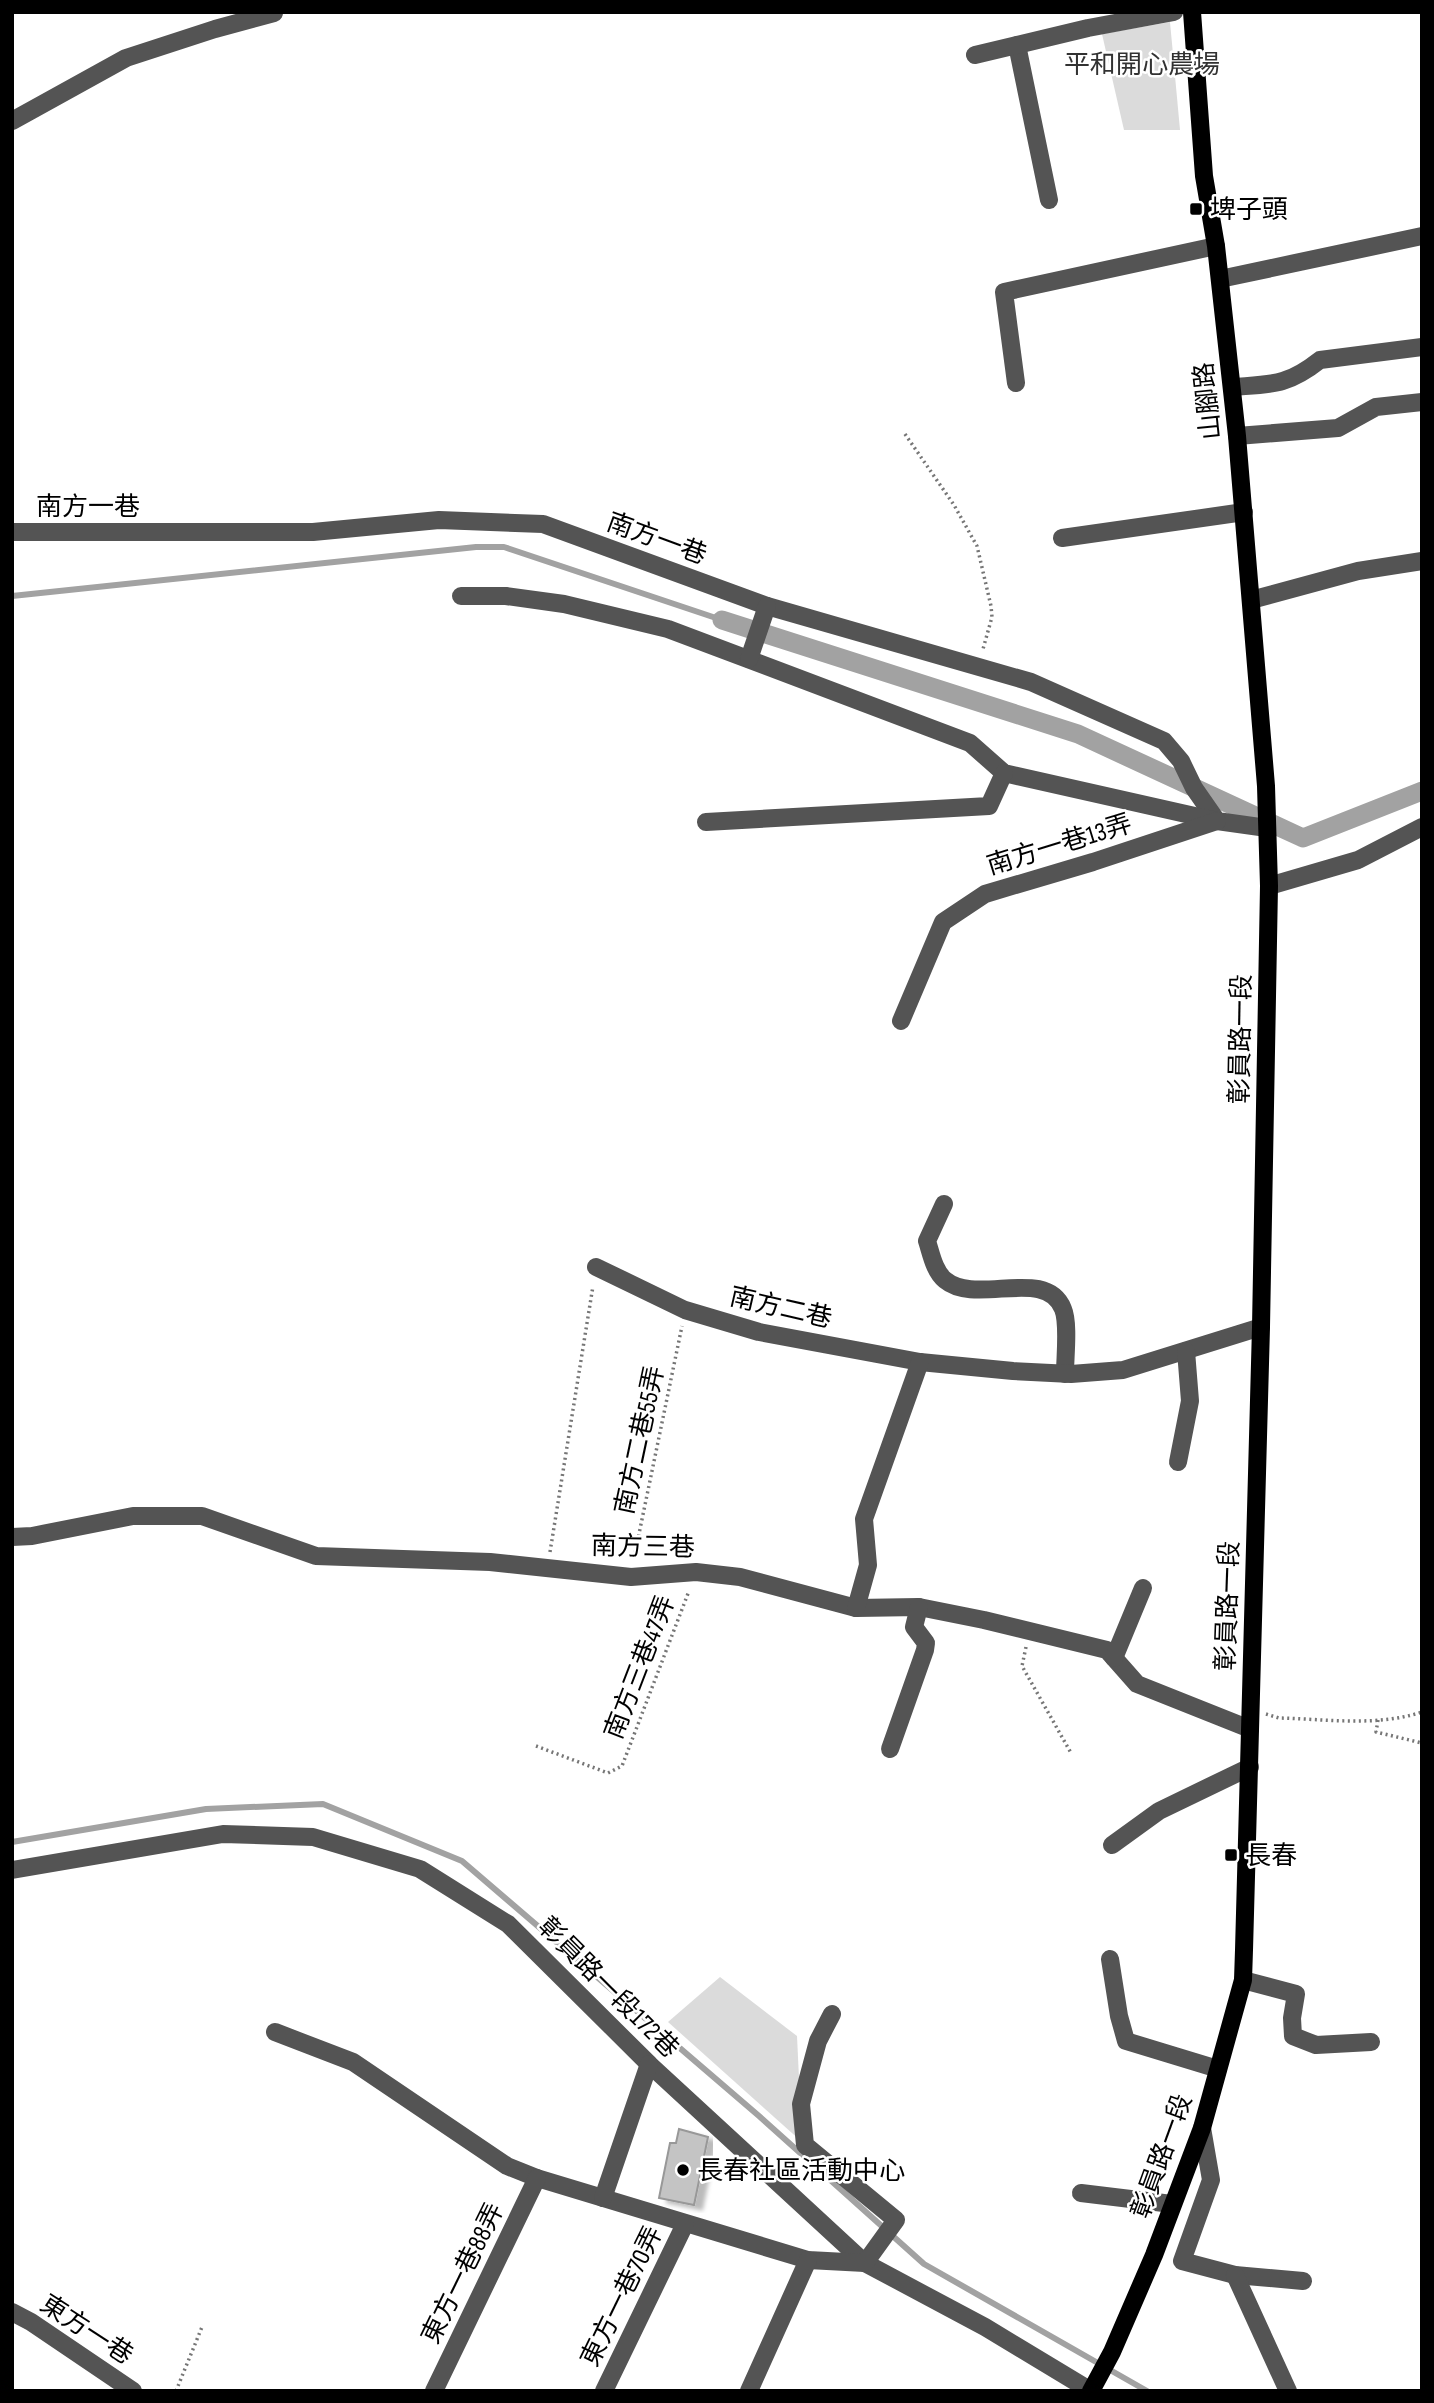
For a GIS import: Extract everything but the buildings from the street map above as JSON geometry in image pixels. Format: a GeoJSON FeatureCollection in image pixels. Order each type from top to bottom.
{"type":"FeatureCollection","features":[{"type":"Feature","properties":{"kind":"main road","name":"山腳路"},"geometry":{"type":"LineString","coordinates":[[1192,12],[1204,176],[1216,246],[1233,387],[1266,786],[1267,833]]}},
{"type":"Feature","properties":{"kind":"main road","name":"彰員路一段"},"geometry":{"type":"LineString","coordinates":[[1094,2386],[1112,2352],[1154,2255],[1202,2128],[1243,1980],[1251,1767],[1261,1327],[1269,886],[1267,833]]}},
{"type":"Feature","properties":{"kind":"street"},"geometry":{"type":"LineString","coordinates":[[975,55],[1174,12]]}},
{"type":"Feature","properties":{"kind":"street"},"geometry":{"type":"LineString","coordinates":[[12,121],[125,58],[274,13]]}},
{"type":"Feature","properties":{"kind":"street"},"geometry":{"type":"LineString","coordinates":[[1017,45],[1049,200]]}},
{"type":"Feature","properties":{"kind":"street"},"geometry":{"type":"LineString","coordinates":[[1220,279],[1422,236]]}},
{"type":"Feature","properties":{"kind":"street"},"geometry":{"type":"LineString","coordinates":[[1016,383],[1004,292],[1216,246]]}},
{"type":"Feature","properties":{"kind":"street"},"geometry":{"type":"LineString","coordinates":[[1233,387],[1281,383],[1320,360],[1422,347]]}},
{"type":"Feature","properties":{"kind":"street"},"geometry":{"type":"LineString","coordinates":[[1237,436],[1338,428],[1376,407],[1422,402]]}},
{"type":"Feature","properties":{"kind":"street"},"geometry":{"type":"LineString","coordinates":[[1062,538],[1244,512]]}},
{"type":"Feature","properties":{"kind":"street","name":"南方一巷"},"geometry":{"type":"LineString","coordinates":[[12,532],[313,532],[439,520],[543,523],[767,606],[1031,682],[1164,741],[1181,761],[1194,788],[1217,821]]}},
{"type":"Feature","properties":{"kind":"street"},"geometry":{"type":"LineString","coordinates":[[1251,600],[1358,571],[1422,561]]}},
{"type":"Feature","properties":{"kind":"street"},"geometry":{"type":"LineString","coordinates":[[461,596],[506,596],[564,604],[668,629],[970,743],[1004,773],[1267,833]]}},
{"type":"Feature","properties":{"kind":"street"},"geometry":{"type":"LineString","coordinates":[[749,659],[767,606]]}},
{"type":"Feature","properties":{"kind":"street"},"geometry":{"type":"LineString","coordinates":[[706,822],[989,806],[1004,773]]}},
{"type":"Feature","properties":{"kind":"street","name":"南方一巷13弄"},"geometry":{"type":"LineString","coordinates":[[901,1021],[943,922],[985,894],[1217,821]]}},
{"type":"Feature","properties":{"kind":"street"},"geometry":{"type":"LineString","coordinates":[[1269,886],[1359,860],[1422,827]]}},
{"type":"Feature","properties":{"kind":"street"},"geometry":{"type":"LineString","coordinates":[[944,1205],[927,1241],[934,1264],[944,1280],[959,1286],[987,1290],[1037,1287],[1053,1295],[1064,1310],[1065,1374]]}},
{"type":"Feature","properties":{"kind":"street","name":"南方二巷"},"geometry":{"type":"LineString","coordinates":[[596,1267],[685,1310],[759,1332],[920,1362],[1065,1374],[1124,1370],[1261,1327]]}},
{"type":"Feature","properties":{"kind":"street"},"geometry":{"type":"LineString","coordinates":[[1178,1462],[1190,1401],[1186,1351]]}},
{"type":"Feature","properties":{"kind":"street"},"geometry":{"type":"LineString","coordinates":[[856,1608],[868,1565],[864,1519],[920,1362]]}},
{"type":"Feature","properties":{"kind":"street","name":"南方三巷"},"geometry":{"type":"LineString","coordinates":[[12,1537],[32,1536],[133,1516],[202,1516],[316,1556],[490,1562],[631,1577],[696,1572],[740,1577],[856,1608],[919,1607],[1107,1650],[1137,1684],[1250,1729]]}},
{"type":"Feature","properties":{"kind":"street"},"geometry":{"type":"LineString","coordinates":[[1114,1658],[1143,1588]]}},
{"type":"Feature","properties":{"kind":"street"},"geometry":{"type":"LineString","coordinates":[[890,1749],[925,1650],[926,1643],[914,1628],[919,1607]]}},
{"type":"Feature","properties":{"kind":"street"},"geometry":{"type":"LineString","coordinates":[[1112,1845],[1159,1811],[1251,1767]]}},
{"type":"Feature","properties":{"kind":"street","name":"彰員路一段172巷"},"geometry":{"type":"LineString","coordinates":[[12,1870],[222,1834],[313,1837],[420,1869],[508,1924],[649,2064],[865,2263],[1094,2386]]}},
{"type":"Feature","properties":{"kind":"street"},"geometry":{"type":"LineString","coordinates":[[1110,1959],[1126,2041],[1218,2069]]}},
{"type":"Feature","properties":{"kind":"street"},"geometry":{"type":"LineString","coordinates":[[1243,1980],[1296,1994],[1292,2018],[1293,2036],[1316,2045],[1371,2042]]}},
{"type":"Feature","properties":{"kind":"street"},"geometry":{"type":"LineString","coordinates":[[275,2032],[353,2062],[507,2166],[537,2178],[808,2260],[865,2263],[897,2220],[804,2145],[801,2104],[818,2042],[832,2014]]}},
{"type":"Feature","properties":{"kind":"street"},"geometry":{"type":"LineString","coordinates":[[603,2199],[649,2064]]}},
{"type":"Feature","properties":{"kind":"street"},"geometry":{"type":"LineString","coordinates":[[1202,2128],[1212,2180],[1182,2261],[1235,2275],[1303,2281]]}},
{"type":"Feature","properties":{"kind":"street","name":"東方一巷88弄"},"geometry":{"type":"LineString","coordinates":[[434,2391],[537,2178]]}},
{"type":"Feature","properties":{"kind":"street"},"geometry":{"type":"LineString","coordinates":[[1081,2193],[1172,2204]]}},
{"type":"Feature","properties":{"kind":"street","name":"東方一巷70弄"},"geometry":{"type":"LineString","coordinates":[[604,2391],[685,2224]]}},
{"type":"Feature","properties":{"kind":"street"},"geometry":{"type":"LineString","coordinates":[[749,2391],[808,2260]]}},
{"type":"Feature","properties":{"kind":"street"},"geometry":{"type":"LineString","coordinates":[[1235,2275],[1287,2391]]}},
{"type":"Feature","properties":{"kind":"street","name":"東方一巷"},"geometry":{"type":"LineString","coordinates":[[12,2312],[133,2391]]}},
{"type":"Feature","properties":{"kind":"path"},"geometry":{"type":"LineString","coordinates":[[905,434],[954,505],[977,547],[988,587],[992,617],[978,667]]}},
{"type":"Feature","properties":{"kind":"path"},"geometry":{"type":"LineString","coordinates":[[548,1568],[596,1267]]}},
{"type":"Feature","properties":{"kind":"path","name":"南方二巷55弄"},"geometry":{"type":"LineString","coordinates":[[631,1577],[685,1310]]}},
{"type":"Feature","properties":{"kind":"path","name":"南方三巷47弄"},"geometry":{"type":"LineString","coordinates":[[536,1746],[608,1773],[622,1766],[696,1572]]}},
{"type":"Feature","properties":{"kind":"path"},"geometry":{"type":"LineString","coordinates":[[1029,1631],[1022,1666],[1071,1753]]}},
{"type":"Feature","properties":{"kind":"path"},"geometry":{"type":"LineString","coordinates":[[1251,1710],[1279,1718],[1378,1720],[1403,1718],[1422,1712]]}},
{"type":"Feature","properties":{"kind":"path"},"geometry":{"type":"LineString","coordinates":[[1378,1720],[1376,1732],[1422,1743]]}},
{"type":"Feature","properties":{"kind":"path"},"geometry":{"type":"LineString","coordinates":[[176,2391],[202,2327]]}},
{"type":"Feature","properties":{"kind":"green space","name":"平和開心農場"},"geometry":{"type":"Polygon","coordinates":[[[1170,22],[1180,130],[1124,130],[1102,34],[1170,22]]]}},
{"type":"Feature","properties":{"kind":"green space"},"geometry":{"type":"Polygon","coordinates":[[[720,1977],[797,2036],[802,2142],[668,2022],[720,1977]]]}},
{"type":"Feature","properties":{"kind":"waterway"},"geometry":{"type":"LineString","coordinates":[[12,596],[476,547],[504,547],[722,620]]}},
{"type":"Feature","properties":{"kind":"waterway"},"geometry":{"type":"LineString","coordinates":[[722,620],[1078,734],[1303,838],[1422,791]]}},
{"type":"Feature","properties":{"kind":"waterway"},"geometry":{"type":"LineString","coordinates":[[12,1842],[206,1809],[323,1804],[462,1861],[759,2116],[924,2264],[1147,2391]]}},
{"type":"Feature","properties":{"kind":"place","name":"埤子頭"},"geometry":{"type":"Point","coordinates":[1196,209]}},
{"type":"Feature","properties":{"kind":"place","name":"長春"},"geometry":{"type":"Point","coordinates":[1231,1855]}},
{"type":"Feature","properties":{"kind":"place","name":"長春社區活動中心"},"geometry":{"type":"Point","coordinates":[683,2170]}}]}
